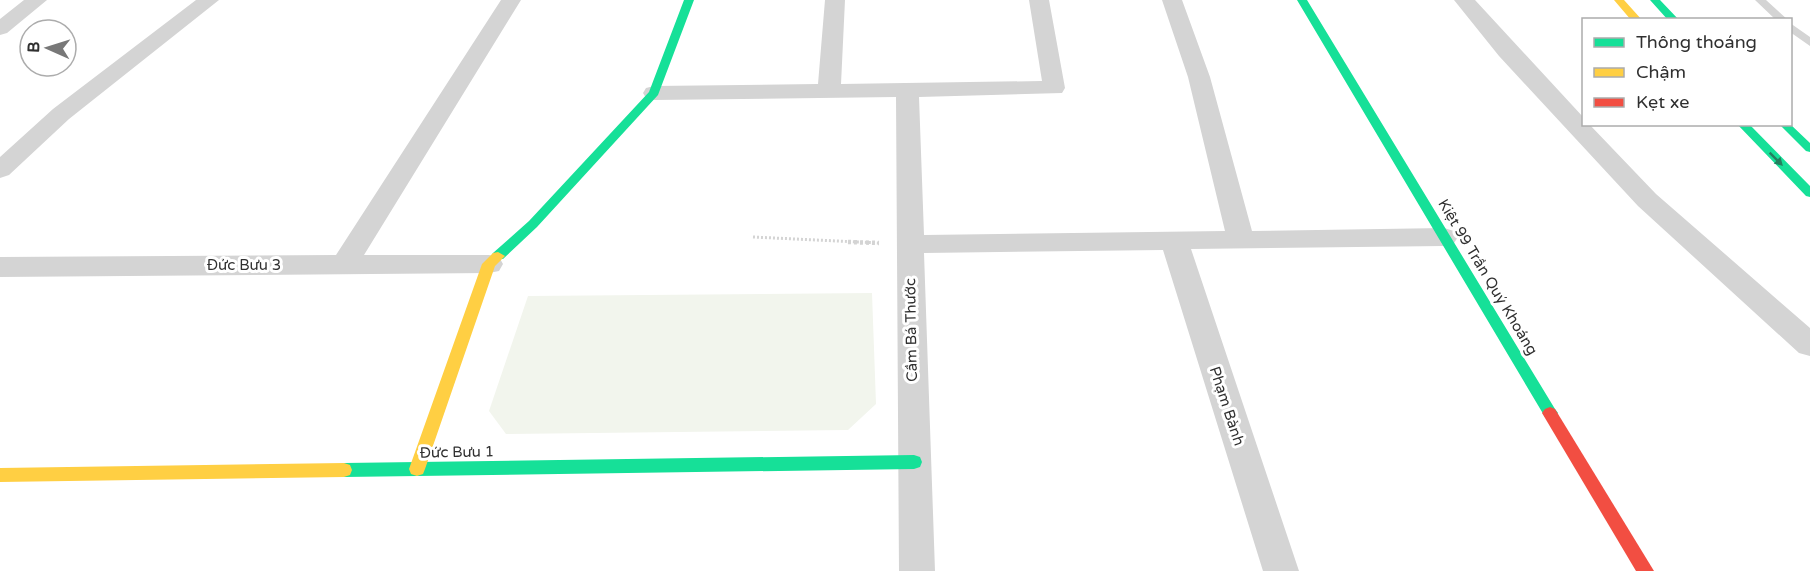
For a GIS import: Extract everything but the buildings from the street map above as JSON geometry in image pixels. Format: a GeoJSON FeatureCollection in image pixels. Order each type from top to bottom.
{"type":"FeatureCollection","features":[{"type":"Feature","properties":{"kind":"street"},"geometry":{"type":"LineString","coordinates":[[0,28],[37,0]]}},
{"type":"Feature","properties":{"kind":"street"},"geometry":{"type":"LineString","coordinates":[[0,170],[61,114],[209,0]]}},
{"type":"Feature","properties":{"kind":"street"},"geometry":{"type":"LineString","coordinates":[[344,265],[511,0]]}},
{"type":"Feature","properties":{"kind":"street"},"geometry":{"type":"LineString","coordinates":[[417,469],[489,264],[533,224],[654,93],[689,0]]}},
{"type":"Feature","properties":{"kind":"street"},"geometry":{"type":"LineString","coordinates":[[829,90],[835,0]]}},
{"type":"Feature","properties":{"kind":"street"},"geometry":{"type":"LineString","coordinates":[[654,93],[1054,88],[1039,0]]}},
{"type":"Feature","properties":{"kind":"street"},"geometry":{"type":"LineString","coordinates":[[1172,0],[1199,77],[1240,239]]}},
{"type":"Feature","properties":{"kind":"street","name":"Kiệt 99 Trần Quý Khoáng"},"geometry":{"type":"LineString","coordinates":[[1302,0],[1645,571]]}},
{"type":"Feature","properties":{"kind":"street"},"geometry":{"type":"LineString","coordinates":[[1464,0],[1507,51],[1647,200],[1810,345]]}},
{"type":"Feature","properties":{"kind":"street"},"geometry":{"type":"LineString","coordinates":[[1619,0],[1635,18]]}},
{"type":"Feature","properties":{"kind":"street"},"geometry":{"type":"LineString","coordinates":[[1655,0],[1672,18]]}},
{"type":"Feature","properties":{"kind":"street","name":"Cầm Bá Thước"},"geometry":{"type":"LineString","coordinates":[[907,89],[917,571]]}},
{"type":"Feature","properties":{"kind":"street"},"geometry":{"type":"LineString","coordinates":[[1744,126],[1810,193]]}},
{"type":"Feature","properties":{"kind":"street"},"geometry":{"type":"LineString","coordinates":[[1786,126],[1810,149]]}},
{"type":"Feature","properties":{"kind":"street"},"geometry":{"type":"LineString","coordinates":[[910,244],[1444,237]]}},
{"type":"Feature","properties":{"kind":"street","name":"Phạm Bành"},"geometry":{"type":"LineString","coordinates":[[1174,240],[1281,571]]}},
{"type":"Feature","properties":{"kind":"street","name":"Đức Bưu 3"},"geometry":{"type":"LineString","coordinates":[[0,267],[489,264]]}},
{"type":"Feature","properties":{"kind":"street","name":"Đức Bưu 1"},"geometry":{"type":"LineString","coordinates":[[0,475],[914,462]]}},
{"type":"Feature","properties":{"kind":"lane"},"geometry":{"type":"LineString","coordinates":[[1760,0],[1781,18]]}},
{"type":"Feature","properties":{"kind":"lane"},"geometry":{"type":"LineString","coordinates":[[1792,27],[1810,43]]}},
{"type":"Feature","properties":{"kind":"path"},"geometry":{"type":"LineString","coordinates":[[753,237],[910,244]]}},
{"type":"Feature","properties":{"kind":"shaded area"},"geometry":{"type":"Polygon","coordinates":[[[872,293],[876,404],[848,430],[506,434],[489,411],[528,296],[872,293]]]}},
{"type":"Feature","properties":{"kind":"traffic: fast"},"geometry":{"type":"LineString","coordinates":[[498,256],[533,224],[654,93],[689,0]]}},
{"type":"Feature","properties":{"kind":"traffic: fast"},"geometry":{"type":"LineString","coordinates":[[1302,0],[1550,413]]}},
{"type":"Feature","properties":{"kind":"traffic: fast"},"geometry":{"type":"LineString","coordinates":[[1655,0],[1672,18]]}},
{"type":"Feature","properties":{"kind":"traffic: fast"},"geometry":{"type":"LineString","coordinates":[[1744,126],[1810,193]]}},
{"type":"Feature","properties":{"kind":"traffic: fast"},"geometry":{"type":"LineString","coordinates":[[1786,126],[1810,149]]}},
{"type":"Feature","properties":{"kind":"traffic: fast"},"geometry":{"type":"LineString","coordinates":[[344,470],[914,462]]}},
{"type":"Feature","properties":{"kind":"traffic: slow"},"geometry":{"type":"LineString","coordinates":[[1619,0],[1635,18]]}},
{"type":"Feature","properties":{"kind":"traffic: slow"},"geometry":{"type":"LineString","coordinates":[[417,469],[489,264],[498,256]]}},
{"type":"Feature","properties":{"kind":"traffic: slow"},"geometry":{"type":"LineString","coordinates":[[0,475],[344,470]]}},
{"type":"Feature","properties":{"kind":"traffic: jam"},"geometry":{"type":"LineString","coordinates":[[1550,413],[1645,571]]}}]}
